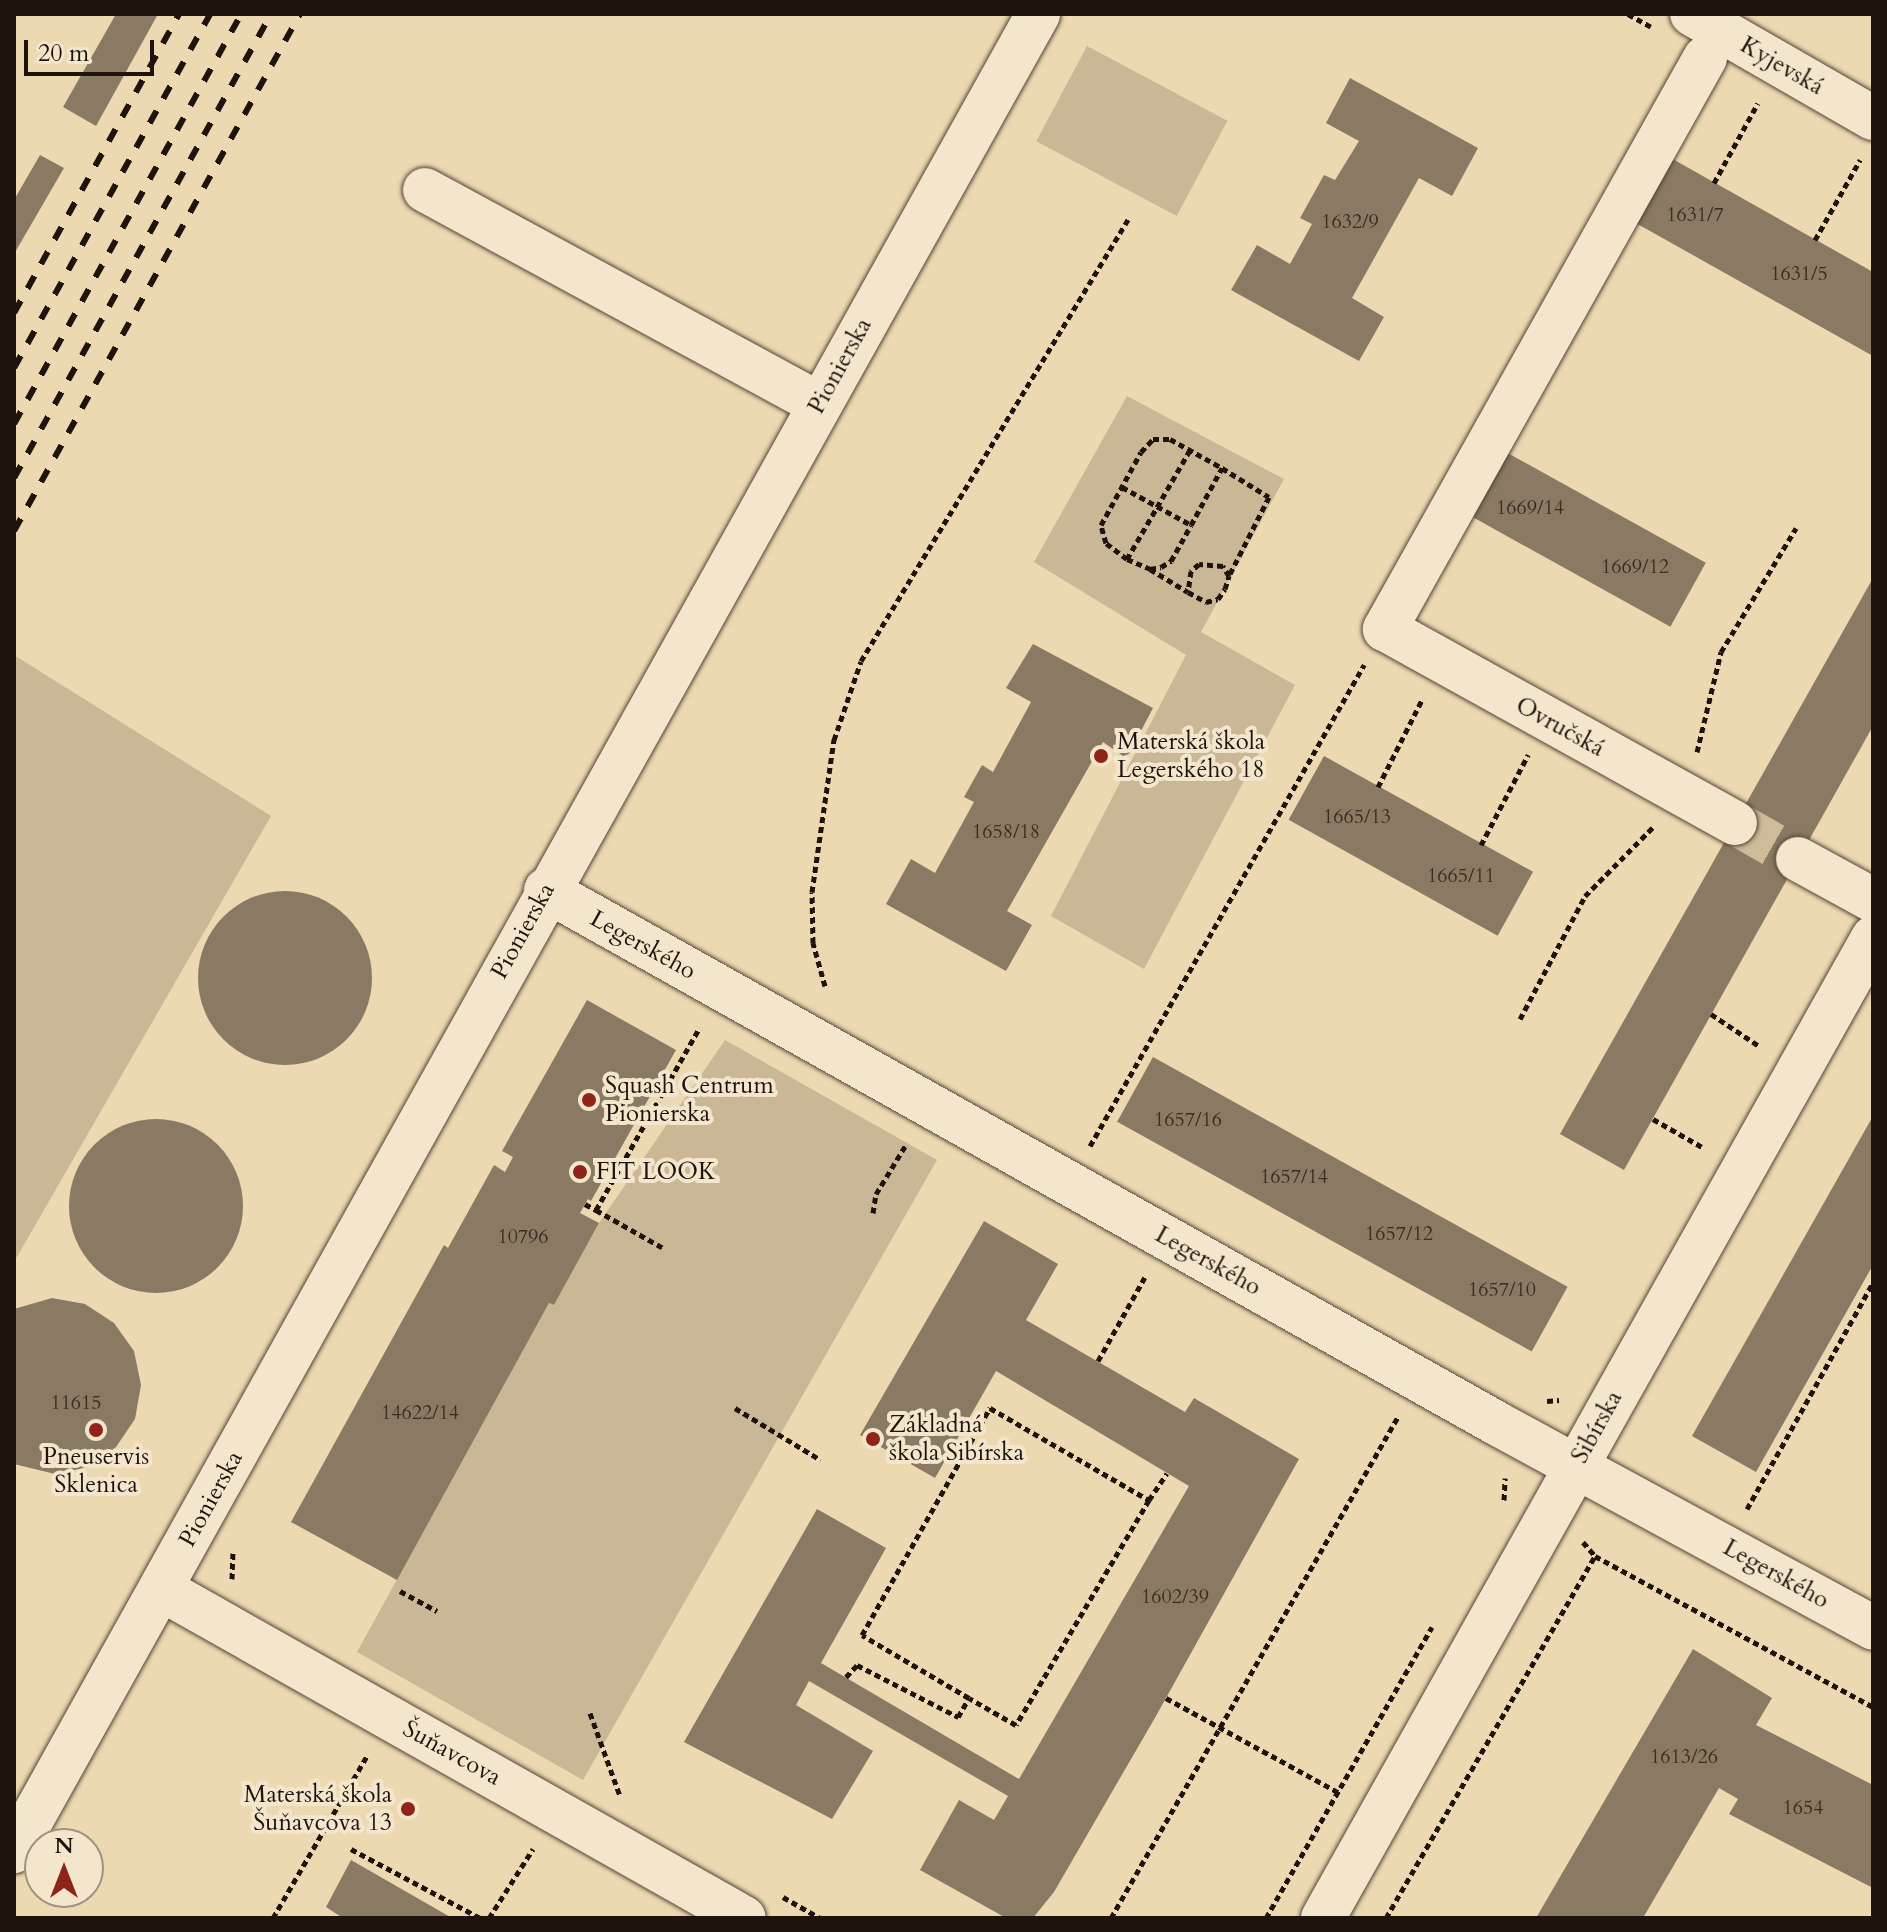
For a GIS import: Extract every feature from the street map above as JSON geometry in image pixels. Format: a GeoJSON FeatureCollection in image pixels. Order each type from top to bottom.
{"type":"FeatureCollection","features":[{"type":"Feature","properties":{"kind":"street","name":"Pionierska"},"geometry":{"type":"LineString","coordinates":[[14,1851],[546,890],[1038,14]]}},
{"type":"Feature","properties":{"kind":"street","name":"Kyjevská"},"geometry":{"type":"LineString","coordinates":[[1692,14],[1870,134]]}},
{"type":"Feature","properties":{"kind":"street"},"geometry":{"type":"LineString","coordinates":[[1385,629],[1705,58]]}},
{"type":"Feature","properties":{"kind":"street"},"geometry":{"type":"LineString","coordinates":[[425,190],[819,404]]}},
{"type":"Feature","properties":{"kind":"street","name":"Ovručská"},"geometry":{"type":"LineString","coordinates":[[1385,629],[1735,823]]}},
{"type":"Feature","properties":{"kind":"street"},"geometry":{"type":"LineString","coordinates":[[1798,859],[1873,900]]}},
{"type":"Feature","properties":{"kind":"street","name":"Legerského"},"geometry":{"type":"LineString","coordinates":[[546,890],[1873,1628]]}},
{"type":"Feature","properties":{"kind":"street","name":"Sibírska"},"geometry":{"type":"LineString","coordinates":[[1323,1918],[1549,1522],[1575,1465],[1873,938]]}},
{"type":"Feature","properties":{"kind":"street","name":"Šuňavcova"},"geometry":{"type":"LineString","coordinates":[[161,1589],[744,1918]]}},
{"type":"Feature","properties":{"kind":"path"},"geometry":{"type":"LineString","coordinates":[[1714,183],[1765,92]]}},
{"type":"Feature","properties":{"kind":"path"},"geometry":{"type":"LineString","coordinates":[[1815,240],[1870,134]]}},
{"type":"Feature","properties":{"kind":"path"},"geometry":{"type":"LineString","coordinates":[[825,986],[813,943],[812,892],[834,740],[861,661],[1129,218]]}},
{"type":"Feature","properties":{"kind":"path"},"geometry":{"type":"LineString","coordinates":[[1153,439],[1170,439],[1222,468],[1269,497],[1218,599],[1206,602],[1127,559],[1106,543],[1101,525],[1153,439]]}},
{"type":"Feature","properties":{"kind":"path"},"geometry":{"type":"LineString","coordinates":[[1127,559],[1190,450]]}},
{"type":"Feature","properties":{"kind":"path"},"geometry":{"type":"LineString","coordinates":[[1150,569],[1171,561],[1222,468]]}},
{"type":"Feature","properties":{"kind":"path"},"geometry":{"type":"LineString","coordinates":[[1122,487],[1191,525]]}},
{"type":"Feature","properties":{"kind":"path"},"geometry":{"type":"LineString","coordinates":[[1695,761],[1721,652],[1796,528]]}},
{"type":"Feature","properties":{"kind":"path"},"geometry":{"type":"LineString","coordinates":[[1188,592],[1191,571],[1199,564],[1223,566],[1229,576]]}},
{"type":"Feature","properties":{"kind":"path"},"geometry":{"type":"LineString","coordinates":[[1085,1154],[1385,629]]}},
{"type":"Feature","properties":{"kind":"path"},"geometry":{"type":"LineString","coordinates":[[1378,787],[1426,693]]}},
{"type":"Feature","properties":{"kind":"path"},"geometry":{"type":"LineString","coordinates":[[1481,845],[1531,750]]}},
{"type":"Feature","properties":{"kind":"path"},"geometry":{"type":"LineString","coordinates":[[1520,1019],[1585,896],[1657,822]]}},
{"type":"Feature","properties":{"kind":"path"},"geometry":{"type":"LineString","coordinates":[[1711,1014],[1759,1046]]}},
{"type":"Feature","properties":{"kind":"path"},"geometry":{"type":"LineString","coordinates":[[596,1210],[707,1016]]}},
{"type":"Feature","properties":{"kind":"path"},"geometry":{"type":"LineString","coordinates":[[1653,1119],[1702,1147]]}},
{"type":"Feature","properties":{"kind":"path"},"geometry":{"type":"LineString","coordinates":[[873,1213],[876,1194],[913,1133]]}},
{"type":"Feature","properties":{"kind":"path"},"geometry":{"type":"LineString","coordinates":[[585,1204],[665,1249]]}},
{"type":"Feature","properties":{"kind":"path"},"geometry":{"type":"LineString","coordinates":[[1098,1361],[1151,1266]]}},
{"type":"Feature","properties":{"kind":"path"},"geometry":{"type":"LineString","coordinates":[[1743,1517],[1873,1283]]}},
{"type":"Feature","properties":{"kind":"path"},"geometry":{"type":"LineString","coordinates":[[1111,1918],[1403,1407]]}},
{"type":"Feature","properties":{"kind":"path"},"geometry":{"type":"LineString","coordinates":[[735,1408],[821,1460]]}},
{"type":"Feature","properties":{"kind":"path"},"geometry":{"type":"LineString","coordinates":[[1149,1500],[990,1408],[862,1635],[1016,1725],[1167,1473]]}},
{"type":"Feature","properties":{"kind":"path"},"geometry":{"type":"LineString","coordinates":[[1498,1510],[1506,1497],[1501,1471]]}},
{"type":"Feature","properties":{"kind":"path"},"geometry":{"type":"LineString","coordinates":[[1580,1539],[1595,1556],[1873,1707]]}},
{"type":"Feature","properties":{"kind":"path"},"geometry":{"type":"LineString","coordinates":[[232,1581],[233,1541]]}},
{"type":"Feature","properties":{"kind":"path"},"geometry":{"type":"LineString","coordinates":[[1386,1918],[1595,1556]]}},
{"type":"Feature","properties":{"kind":"path"},"geometry":{"type":"LineString","coordinates":[[400,1591],[437,1611]]}},
{"type":"Feature","properties":{"kind":"path"},"geometry":{"type":"LineString","coordinates":[[1266,1918],[1437,1617]]}},
{"type":"Feature","properties":{"kind":"path"},"geometry":{"type":"LineString","coordinates":[[846,1677],[857,1665],[958,1717],[969,1698]]}},
{"type":"Feature","properties":{"kind":"path"},"geometry":{"type":"LineString","coordinates":[[1166,1698],[1338,1792]]}},
{"type":"Feature","properties":{"kind":"path"},"geometry":{"type":"LineString","coordinates":[[590,1713],[621,1801]]}},
{"type":"Feature","properties":{"kind":"path"},"geometry":{"type":"LineString","coordinates":[[273,1918],[371,1748]]}},
{"type":"Feature","properties":{"kind":"path"},"geometry":{"type":"LineString","coordinates":[[489,1918],[538,1842]]}},
{"type":"Feature","properties":{"kind":"path"},"geometry":{"type":"LineString","coordinates":[[351,1849],[480,1918]]}},
{"type":"Feature","properties":{"kind":"shaded area"},"geometry":{"type":"Polygon","coordinates":[[[1087,46],[1227,121],[1177,216],[1036,141],[1087,46]]]}},
{"type":"Feature","properties":{"kind":"shaded area"},"geometry":{"type":"Polygon","coordinates":[[[1127,396],[1284,479],[1201,632],[1295,685],[1144,969],[1051,916],[1186,655],[1034,562],[1127,396]]]}},
{"type":"Feature","properties":{"kind":"shaded area"},"geometry":{"type":"Polygon","coordinates":[[[14,655],[271,816],[14,1262],[14,655]]]}},
{"type":"Feature","properties":{"kind":"shaded area"},"geometry":{"type":"Polygon","coordinates":[[[725,1040],[937,1160],[583,1780],[357,1652],[549,1303],[554,1305],[599,1223],[725,1040]]]}},
{"type":"Feature","properties":{"kind":"building"},"geometry":{"type":"Polygon","coordinates":[[[116,14],[158,14],[96,126],[63,107],[116,14]]]}},
{"type":"Feature","properties":{"kind":"building"},"geometry":{"type":"Polygon","coordinates":[[[1350,78],[1478,148],[1452,196],[1419,178],[1352,298],[1384,317],[1359,361],[1231,290],[1257,245],[1290,264],[1312,224],[1300,218],[1324,175],[1335,180],[1359,141],[1326,123],[1350,78]]]}},
{"type":"Feature","properties":{"kind":"building"},"geometry":{"type":"Polygon","coordinates":[[[1662,153],[1873,272],[1873,356],[1625,217],[1662,153]]]}},
{"type":"Feature","properties":{"kind":"building"},"geometry":{"type":"Polygon","coordinates":[[[40,155],[64,168],[14,254],[14,200],[40,155]]]}},
{"type":"Feature","properties":{"kind":"building"},"geometry":{"type":"Polygon","coordinates":[[[1495,446],[1706,563],[1670,627],[1460,510],[1495,446]]]}},
{"type":"Feature","properties":{"kind":"building"},"geometry":{"type":"Polygon","coordinates":[[[1873,578],[1873,726],[1624,1170],[1560,1134],[1873,578]]]}},
{"type":"Feature","properties":{"kind":"building"},"geometry":{"type":"Polygon","coordinates":[[[1033,644],[1153,708],[1129,754],[1123,756],[1103,742],[1007,911],[1032,925],[1006,971],[886,904],[911,859],[935,873],[974,802],[964,797],[982,765],[993,772],[1031,702],[1006,688],[1033,644]]]}},
{"type":"Feature","properties":{"kind":"building"},"geometry":{"type":"Polygon","coordinates":[[[1324,756],[1533,872],[1498,936],[1289,820],[1324,756]]]}},
{"type":"Feature","properties":{"kind":"building"},"geometry":{"type":"Polygon","coordinates":[[[285,891],[318,898],[346,917],[365,945],[372,978],[365,1011],[346,1039],[318,1058],[285,1065],[252,1058],[224,1039],[205,1011],[198,978],[205,945],[224,917],[252,898],[285,891]]]}},
{"type":"Feature","properties":{"kind":"building"},"geometry":{"type":"Polygon","coordinates":[[[587,1000],[676,1050],[591,1201],[588,1199],[580,1213],[599,1223],[554,1305],[549,1303],[397,1580],[291,1522],[444,1245],[448,1248],[494,1165],[505,1172],[513,1157],[502,1151],[587,1000]]]}},
{"type":"Feature","properties":{"kind":"building"},"geometry":{"type":"Polygon","coordinates":[[[1153,1057],[1568,1287],[1532,1352],[1117,1122],[1153,1057]]]}},
{"type":"Feature","properties":{"kind":"building"},"geometry":{"type":"Polygon","coordinates":[[[1873,1116],[1873,1265],[1756,1472],[1692,1436],[1873,1116]]]}},
{"type":"Feature","properties":{"kind":"building"},"geometry":{"type":"Polygon","coordinates":[[[156,1119],[189,1126],[217,1145],[236,1173],[243,1206],[236,1239],[217,1267],[189,1286],[156,1293],[123,1286],[95,1267],[76,1239],[69,1206],[76,1173],[95,1145],[123,1126],[156,1119]]]}},
{"type":"Feature","properties":{"kind":"building"},"geometry":{"type":"Polygon","coordinates":[[[984,1221],[1058,1264],[1026,1320],[1185,1412],[1194,1398],[1299,1459],[1156,1716],[1054,1892],[1033,1918],[1006,1918],[920,1870],[959,1800],[994,1820],[1008,1796],[809,1681],[796,1705],[873,1751],[832,1819],[684,1742],[817,1509],[886,1548],[821,1663],[1019,1779],[1189,1486],[996,1371],[935,1478],[860,1435],[984,1221]]]}},
{"type":"Feature","properties":{"kind":"building"},"geometry":{"type":"Polygon","coordinates":[[[52,1298],[85,1304],[114,1323],[134,1351],[141,1385],[135,1419],[116,1447],[89,1467],[55,1474],[14,1464],[14,1309],[52,1298]]]}},
{"type":"Feature","properties":{"kind":"building"},"geometry":{"type":"Polygon","coordinates":[[[1693,1649],[1772,1698],[1756,1725],[1873,1785],[1873,1888],[1729,1814],[1738,1799],[1719,1788],[1643,1918],[1536,1918],[1693,1649]]]}},
{"type":"Feature","properties":{"kind":"building"},"geometry":{"type":"Polygon","coordinates":[[[351,1860],[452,1918],[343,1918],[326,1907],[351,1860]]]}},
{"type":"Feature","properties":{"kind":"tunnel"},"geometry":{"type":"LineString","coordinates":[[1735,823],[1798,859]]}},
{"type":"Feature","properties":{"kind":"railway"},"geometry":{"type":"LineString","coordinates":[[14,313],[179,14]]}},
{"type":"Feature","properties":{"kind":"railway"},"geometry":{"type":"LineString","coordinates":[[14,368],[210,14]]}},
{"type":"Feature","properties":{"kind":"railway"},"geometry":{"type":"LineString","coordinates":[[14,424],[241,14]]}},
{"type":"Feature","properties":{"kind":"railway"},"geometry":{"type":"LineString","coordinates":[[14,478],[271,14]]}},
{"type":"Feature","properties":{"kind":"railway"},"geometry":{"type":"LineString","coordinates":[[14,531],[300,14]]}},
{"type":"Feature","properties":{"kind":"place","name":"Materská škola Legerského 18"},"geometry":{"type":"Point","coordinates":[1101,756]}},
{"type":"Feature","properties":{"kind":"place","name":"Squash Centrum Pionierska"},"geometry":{"type":"Point","coordinates":[589,1100]}},
{"type":"Feature","properties":{"kind":"place","name":"FIT LOOK"},"geometry":{"type":"Point","coordinates":[580,1172]}},
{"type":"Feature","properties":{"kind":"place","name":"Pneuservis Sklenica"},"geometry":{"type":"Point","coordinates":[96,1430]}},
{"type":"Feature","properties":{"kind":"place","name":"Základná škola Sibírska"},"geometry":{"type":"Point","coordinates":[873,1439]}},
{"type":"Feature","properties":{"kind":"place","name":"Materská škola Šuňavcova 13"},"geometry":{"type":"Point","coordinates":[408,1809]}}]}
